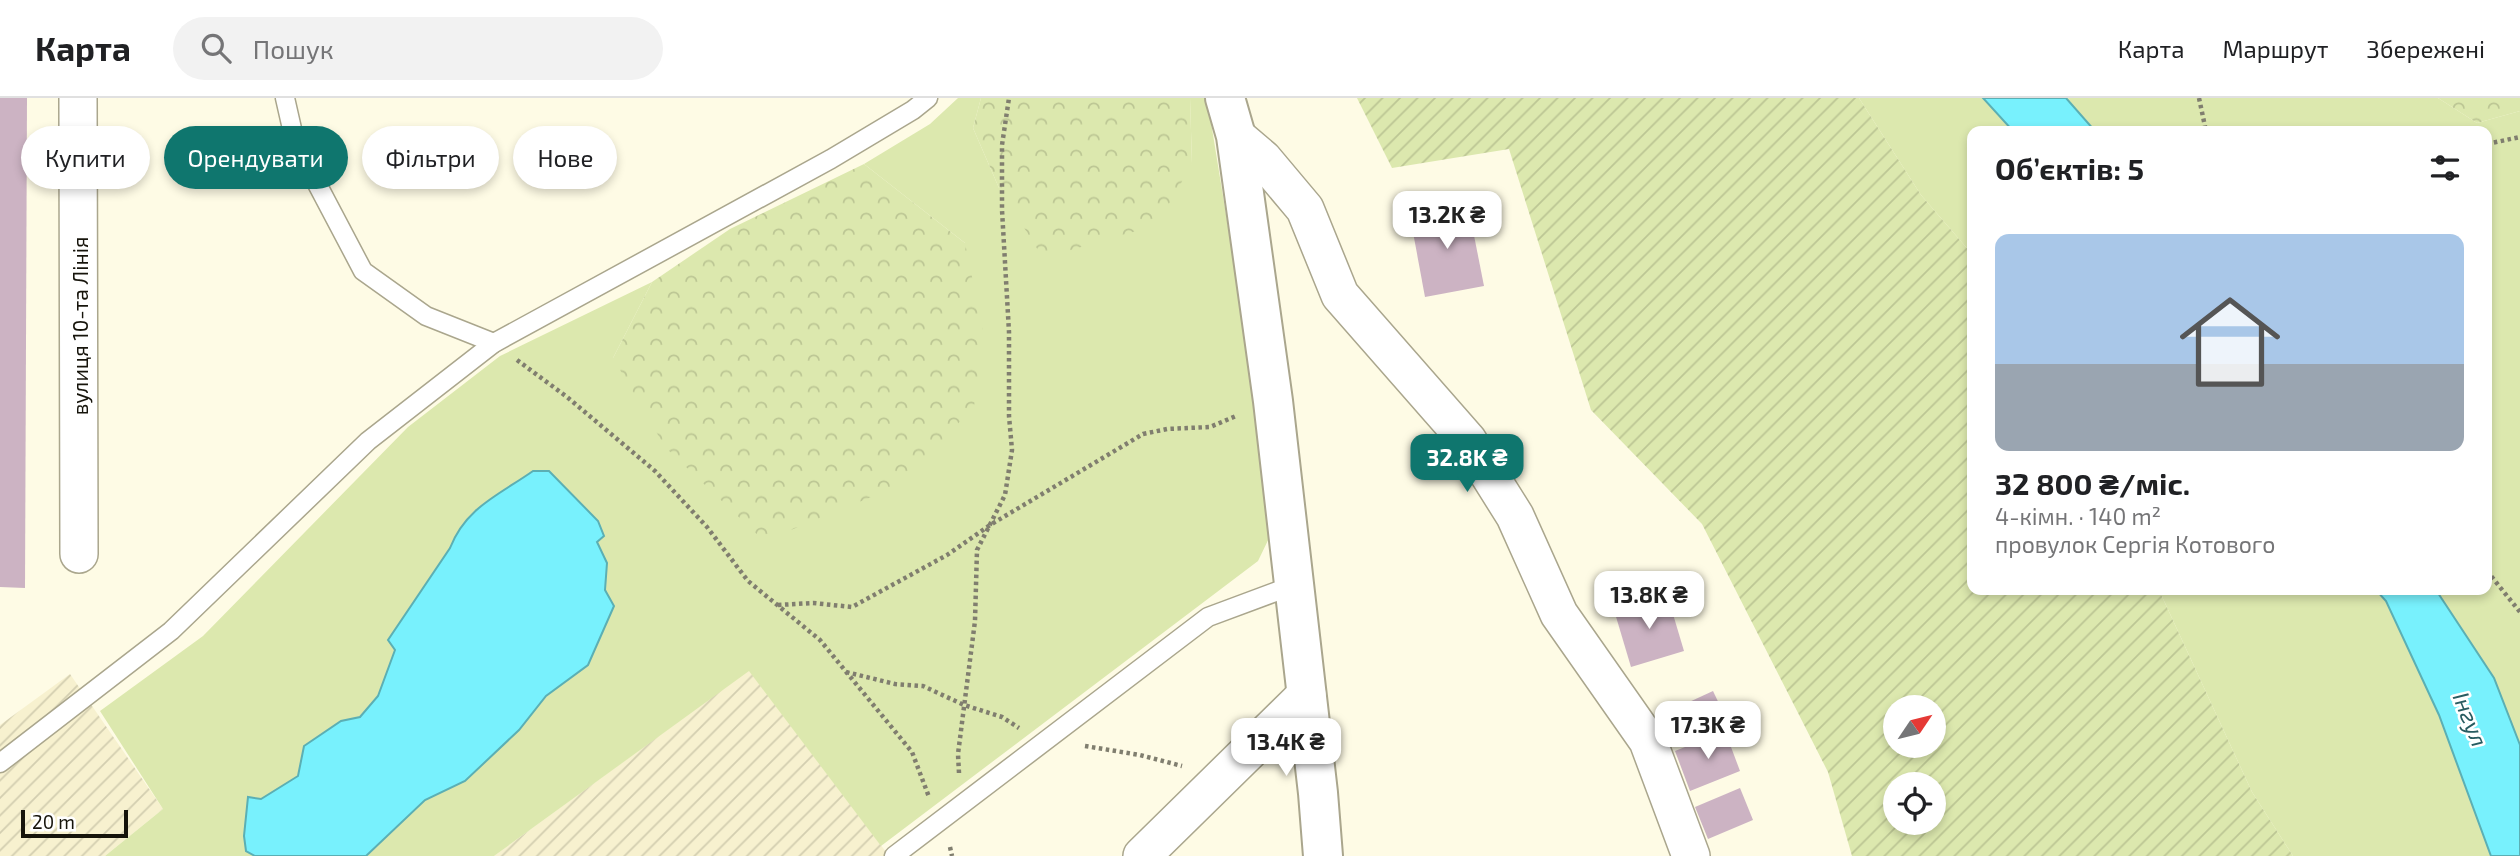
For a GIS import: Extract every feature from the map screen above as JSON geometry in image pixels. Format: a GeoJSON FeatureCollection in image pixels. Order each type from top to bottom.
{"type":"FeatureCollection","features":[{"type":"Feature","properties":{"kind":"street","name":"вулиця 10-та Лінія"},"geometry":{"type":"LineString","coordinates":[[78,98],[79,554]]}},
{"type":"Feature","properties":{"kind":"street"},"geometry":{"type":"LineString","coordinates":[[1225,98],[1236,136],[1273,401],[1323,856]]}},
{"type":"Feature","properties":{"kind":"street"},"geometry":{"type":"LineString","coordinates":[[1236,136],[1263,159],[1304,209],[1340,295],[1468,441],[1489,473],[1516,516],[1559,614],[1647,741],[1691,856]]}},
{"type":"Feature","properties":{"kind":"street"},"geometry":{"type":"LineString","coordinates":[[1142,856],[1307,694]]}},
{"type":"Feature","properties":{"kind":"lane"},"geometry":{"type":"LineString","coordinates":[[285,98],[295,142],[363,271],[426,316],[494,343]]}},
{"type":"Feature","properties":{"kind":"lane"},"geometry":{"type":"LineString","coordinates":[[0,763],[171,631],[368,442],[494,343],[831,159],[913,110],[928,98]]}},
{"type":"Feature","properties":{"kind":"lane"},"geometry":{"type":"LineString","coordinates":[[894,856],[1208,617],[1294,585]]}},
{"type":"Feature","properties":{"kind":"path"},"geometry":{"type":"LineString","coordinates":[[939,821],[959,783],[958,754],[975,621],[976,550],[1005,495],[1012,450],[1002,210],[1002,145],[1009,98]]}},
{"type":"Feature","properties":{"kind":"path"},"geometry":{"type":"LineString","coordinates":[[2199,98],[2205,126]]}},
{"type":"Feature","properties":{"kind":"path"},"geometry":{"type":"LineString","coordinates":[[2492,143],[2520,137]]}},
{"type":"Feature","properties":{"kind":"path"},"geometry":{"type":"LineString","coordinates":[[494,343],[567,397],[655,471],[706,527],[748,581],[820,640],[912,752],[952,850],[952,856]]}},
{"type":"Feature","properties":{"kind":"path"},"geometry":{"type":"LineString","coordinates":[[778,605],[813,603],[852,607],[947,555],[990,525],[1143,434],[1167,429],[1210,427],[1273,401]]}},
{"type":"Feature","properties":{"kind":"path"},"geometry":{"type":"LineString","coordinates":[[2492,577],[2520,612]]}},
{"type":"Feature","properties":{"kind":"shaded area"},"geometry":{"type":"Polygon","coordinates":[[[749,670],[889,856],[494,856],[749,670]]]}},
{"type":"Feature","properties":{"kind":"shaded area"},"geometry":{"type":"Polygon","coordinates":[[[70,674],[163,809],[105,856],[0,856],[0,725],[70,674]]]}},
{"type":"Feature","properties":{"kind":"green space"},"geometry":{"type":"Polygon","coordinates":[[[958,98],[981,98],[973,128],[999,188],[1192,164],[1190,98],[1207,98],[1249,355],[1273,530],[1258,561],[881,846],[749,671],[494,856],[105,856],[163,809],[100,711],[203,636],[408,427],[500,356],[652,282],[613,358],[965,243],[864,164],[930,124],[958,98]]]}},
{"type":"Feature","properties":{"kind":"green space"},"geometry":{"type":"Polygon","coordinates":[[[981,98],[1190,98],[1192,164],[1157,225],[1043,258],[999,188],[973,128],[981,98]]]}},
{"type":"Feature","properties":{"kind":"green space"},"geometry":{"type":"Polygon","coordinates":[[[1357,98],[1859,98],[1921,195],[1967,248],[1967,595],[2161,595],[2252,792],[2293,856],[1852,856],[1828,772],[1702,524],[1591,410],[1509,149],[1392,168],[1357,98]]]}},
{"type":"Feature","properties":{"kind":"green space"},"geometry":{"type":"Polygon","coordinates":[[[1859,98],[1983,98],[2008,126],[1967,126],[1967,248],[1921,195],[1859,98]]]}},
{"type":"Feature","properties":{"kind":"green space"},"geometry":{"type":"Polygon","coordinates":[[[2066,98],[2438,98],[2477,123],[2520,111],[2520,745],[2494,678],[2439,595],[2492,595],[2492,126],[2091,126],[2066,98]]]}},
{"type":"Feature","properties":{"kind":"green space"},"geometry":{"type":"Polygon","coordinates":[[[2438,98],[2520,98],[2520,111],[2477,123],[2438,98]]]}},
{"type":"Feature","properties":{"kind":"green space"},"geometry":{"type":"Polygon","coordinates":[[[864,164],[965,243],[985,340],[974,406],[903,484],[764,541],[665,447],[613,358],[652,282],[730,229],[864,164]]]}},
{"type":"Feature","properties":{"kind":"green space"},"geometry":{"type":"Polygon","coordinates":[[[2161,595],[2381,595],[2386,601],[2439,715],[2491,856],[2293,856],[2252,792],[2161,595]]]}},
{"type":"Feature","properties":{"kind":"water"},"geometry":{"type":"Polygon","coordinates":[[[1983,98],[2066,98],[2091,126],[2008,126],[1983,98]]]}},
{"type":"Feature","properties":{"kind":"water"},"geometry":{"type":"Polygon","coordinates":[[[533,471],[549,471],[598,521],[604,536],[597,542],[607,563],[605,590],[614,606],[588,665],[546,696],[519,730],[465,781],[425,800],[366,856],[255,856],[246,851],[244,836],[248,797],[261,799],[298,776],[304,746],[341,721],[360,717],[378,696],[395,650],[388,640],[465,522],[485,503],[533,471]]]}},
{"type":"Feature","properties":{"kind":"water","name":"Інгул"},"geometry":{"type":"Polygon","coordinates":[[[2381,595],[2439,595],[2494,678],[2520,745],[2520,856],[2491,856],[2439,715],[2386,601],[2381,595]]]}},
{"type":"Feature","properties":{"kind":"building"},"geometry":{"type":"Polygon","coordinates":[[[0,98],[27,98],[27,126],[21,126],[21,189],[27,189],[25,588],[0,587],[0,98]]]}},
{"type":"Feature","properties":{"kind":"building"},"geometry":{"type":"Polygon","coordinates":[[[1468,205],[1484,286],[1425,297],[1410,216],[1468,205]]]}},
{"type":"Feature","properties":{"kind":"building"},"geometry":{"type":"Polygon","coordinates":[[[1667,594],[1684,651],[1631,667],[1614,610],[1667,594]]]}},
{"type":"Feature","properties":{"kind":"building"},"geometry":{"type":"Polygon","coordinates":[[[1713,691],[1723,712],[1671,735],[1661,715],[1713,691]]]}},
{"type":"Feature","properties":{"kind":"building"},"geometry":{"type":"Polygon","coordinates":[[[1725,731],[1740,771],[1690,791],[1675,751],[1725,731]]]}},
{"type":"Feature","properties":{"kind":"building"},"geometry":{"type":"Polygon","coordinates":[[[1740,788],[1753,820],[1708,839],[1695,807],[1740,788]]]}}]}
